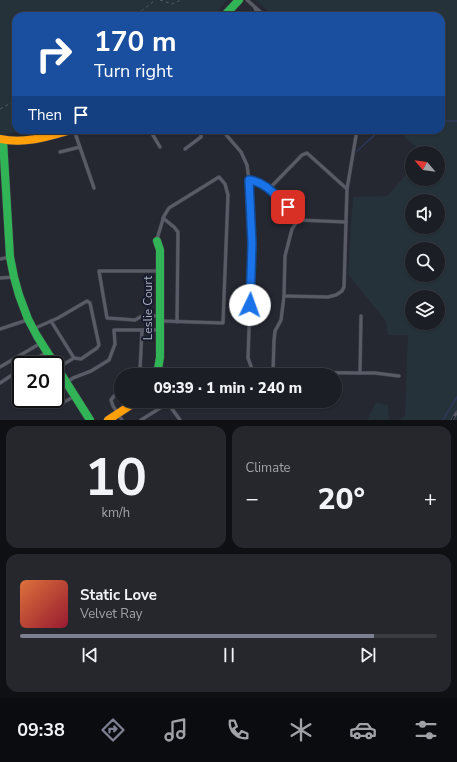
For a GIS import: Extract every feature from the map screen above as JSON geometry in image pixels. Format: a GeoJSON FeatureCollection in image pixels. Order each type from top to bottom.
{"type":"FeatureCollection","features":[{"type":"Feature","properties":{"kind":"street"},"geometry":{"type":"LineString","coordinates":[[228,12],[238,0]]}},
{"type":"Feature","properties":{"kind":"street"},"geometry":{"type":"LineString","coordinates":[[50,356],[28,319],[14,277],[10,257],[2,140],[16,141],[44,138],[58,134]]}},
{"type":"Feature","properties":{"kind":"street","name":"Leslie Court"},"geometry":{"type":"LineString","coordinates":[[157,241],[160,250],[160,357],[159,368]]}},
{"type":"Feature","properties":{"kind":"street"},"geometry":{"type":"LineString","coordinates":[[64,380],[90,420]]}},
{"type":"Feature","properties":{"kind":"street"},"geometry":{"type":"LineString","coordinates":[[108,420],[120,417],[130,408]]}},
{"type":"Feature","properties":{"kind":"lane"},"geometry":{"type":"LineString","coordinates":[[247,0],[260,12]]}},
{"type":"Feature","properties":{"kind":"lane"},"geometry":{"type":"LineString","coordinates":[[75,134],[94,188]]}},
{"type":"Feature","properties":{"kind":"lane"},"geometry":{"type":"LineString","coordinates":[[152,134],[160,147]]}},
{"type":"Feature","properties":{"kind":"lane"},"geometry":{"type":"LineString","coordinates":[[184,149],[201,138],[201,134]]}},
{"type":"Feature","properties":{"kind":"lane"},"geometry":{"type":"LineString","coordinates":[[226,134],[242,152],[247,165],[249,180],[252,244],[248,358],[252,368]]}},
{"type":"Feature","properties":{"kind":"lane"},"geometry":{"type":"LineString","coordinates":[[284,296],[328,298],[342,291],[344,287],[347,189],[356,134]]}},
{"type":"Feature","properties":{"kind":"lane"},"geometry":{"type":"LineString","coordinates":[[60,152],[80,146]]}},
{"type":"Feature","properties":{"kind":"lane"},"geometry":{"type":"LineString","coordinates":[[269,189],[302,155],[307,153],[347,189]]}},
{"type":"Feature","properties":{"kind":"lane"},"geometry":{"type":"LineString","coordinates":[[157,241],[163,218],[169,208],[218,177],[225,184],[228,195],[223,323],[160,322],[142,316],[135,320],[107,318],[98,271],[160,271]]}},
{"type":"Feature","properties":{"kind":"lane"},"geometry":{"type":"LineString","coordinates":[[249,180],[264,184],[298,216],[298,220],[292,229],[285,256],[284,296],[281,320],[275,331],[273,368]]}},
{"type":"Feature","properties":{"kind":"lane"},"geometry":{"type":"LineString","coordinates":[[163,218],[178,232],[177,322]]}},
{"type":"Feature","properties":{"kind":"lane"},"geometry":{"type":"LineString","coordinates":[[298,220],[346,222]]}},
{"type":"Feature","properties":{"kind":"lane"},"geometry":{"type":"LineString","coordinates":[[0,259],[10,257]]}},
{"type":"Feature","properties":{"kind":"lane"},"geometry":{"type":"LineString","coordinates":[[0,278],[14,277]]}},
{"type":"Feature","properties":{"kind":"lane"},"geometry":{"type":"LineString","coordinates":[[33,329],[87,301],[91,305],[99,345],[81,359],[74,358],[64,364]]}},
{"type":"Feature","properties":{"kind":"lane"},"geometry":{"type":"LineString","coordinates":[[360,373],[361,316]]}},
{"type":"Feature","properties":{"kind":"lane"},"geometry":{"type":"LineString","coordinates":[[0,329],[28,319]]}},
{"type":"Feature","properties":{"kind":"lane"},"geometry":{"type":"LineString","coordinates":[[50,321],[74,358]]}},
{"type":"Feature","properties":{"kind":"lane"},"geometry":{"type":"LineString","coordinates":[[66,383],[73,378],[91,371],[109,360],[115,344],[114,330],[142,330],[160,322]]}},
{"type":"Feature","properties":{"kind":"lane"},"geometry":{"type":"LineString","coordinates":[[140,368],[142,330]]}},
{"type":"Feature","properties":{"kind":"lane"},"geometry":{"type":"LineString","coordinates":[[0,367],[42,343]]}},
{"type":"Feature","properties":{"kind":"lane"},"geometry":{"type":"LineString","coordinates":[[41,356],[47,352]]}},
{"type":"Feature","properties":{"kind":"lane"},"geometry":{"type":"LineString","coordinates":[[342,373],[375,373],[399,376]]}},
{"type":"Feature","properties":{"kind":"lane"},"geometry":{"type":"LineString","coordinates":[[0,383],[12,375]]}},
{"type":"Feature","properties":{"kind":"lane"},"geometry":{"type":"LineString","coordinates":[[64,402],[75,396]]}},
{"type":"Feature","properties":{"kind":"lane"},"geometry":{"type":"LineString","coordinates":[[114,396],[111,400],[114,408]]}},
{"type":"Feature","properties":{"kind":"lane"},"geometry":{"type":"LineString","coordinates":[[114,408],[120,417]]}},
{"type":"Feature","properties":{"kind":"lane"},"geometry":{"type":"LineString","coordinates":[[141,420],[160,408]]}},
{"type":"Feature","properties":{"kind":"lane"},"geometry":{"type":"LineString","coordinates":[[171,408],[180,420]]}},
{"type":"Feature","properties":{"kind":"path"},"geometry":{"type":"LineString","coordinates":[[141,12],[155,0]]}},
{"type":"Feature","properties":{"kind":"path"},"geometry":{"type":"LineString","coordinates":[[160,0],[172,4],[180,0]]}},
{"type":"Feature","properties":{"kind":"path"},"geometry":{"type":"LineString","coordinates":[[0,108],[12,102]]}},
{"type":"Feature","properties":{"kind":"shaded area"},"geometry":{"type":"Polygon","coordinates":[[[0,0],[227,0],[216,12],[12,12],[12,133],[0,135],[0,0]]]}},
{"type":"Feature","properties":{"kind":"shaded area"},"geometry":{"type":"Polygon","coordinates":[[[256,0],[457,0],[457,420],[398,420],[405,416],[408,335],[388,335],[386,321],[348,274],[353,197],[387,196],[405,176],[405,186],[445,186],[445,146],[415,146],[402,134],[445,134],[445,12],[269,12],[256,0]]]}},
{"type":"Feature","properties":{"kind":"shaded area"},"geometry":{"type":"Polygon","coordinates":[[[376,403],[388,405],[389,420],[367,420],[376,403]]]}},
{"type":"Feature","properties":{"kind":"waterway"},"geometry":{"type":"LineString","coordinates":[[445,121],[457,121]]}},
{"type":"Feature","properties":{"kind":"waterway"},"geometry":{"type":"LineString","coordinates":[[357,151],[376,134]]}},
{"type":"Feature","properties":{"kind":"waterway"},"geometry":{"type":"LineString","coordinates":[[443,420],[457,397]]}},
{"type":"Feature","properties":{"kind":"railway"},"geometry":{"type":"LineString","coordinates":[[452,420],[457,412]]}},
{"type":"Feature","properties":{"kind":"traffic: fast"},"geometry":{"type":"LineString","coordinates":[[228,12],[239,0]]}},
{"type":"Feature","properties":{"kind":"traffic: fast"},"geometry":{"type":"LineString","coordinates":[[3,140],[10,257],[19,295],[28,319],[37,336],[90,420]]}},
{"type":"Feature","properties":{"kind":"traffic: fast"},"geometry":{"type":"LineString","coordinates":[[157,241],[160,250],[160,357],[158,368]]}},
{"type":"Feature","properties":{"kind":"traffic: slow"},"geometry":{"type":"LineString","coordinates":[[0,139],[18,141],[56,134]]}},
{"type":"Feature","properties":{"kind":"traffic: slow"},"geometry":{"type":"LineString","coordinates":[[108,420],[126,408]]}},
{"type":"Feature","properties":{"kind":"route"},"geometry":{"type":"LineString","coordinates":[[250,305],[252,244],[249,180],[264,184],[288,207]]}}]}
